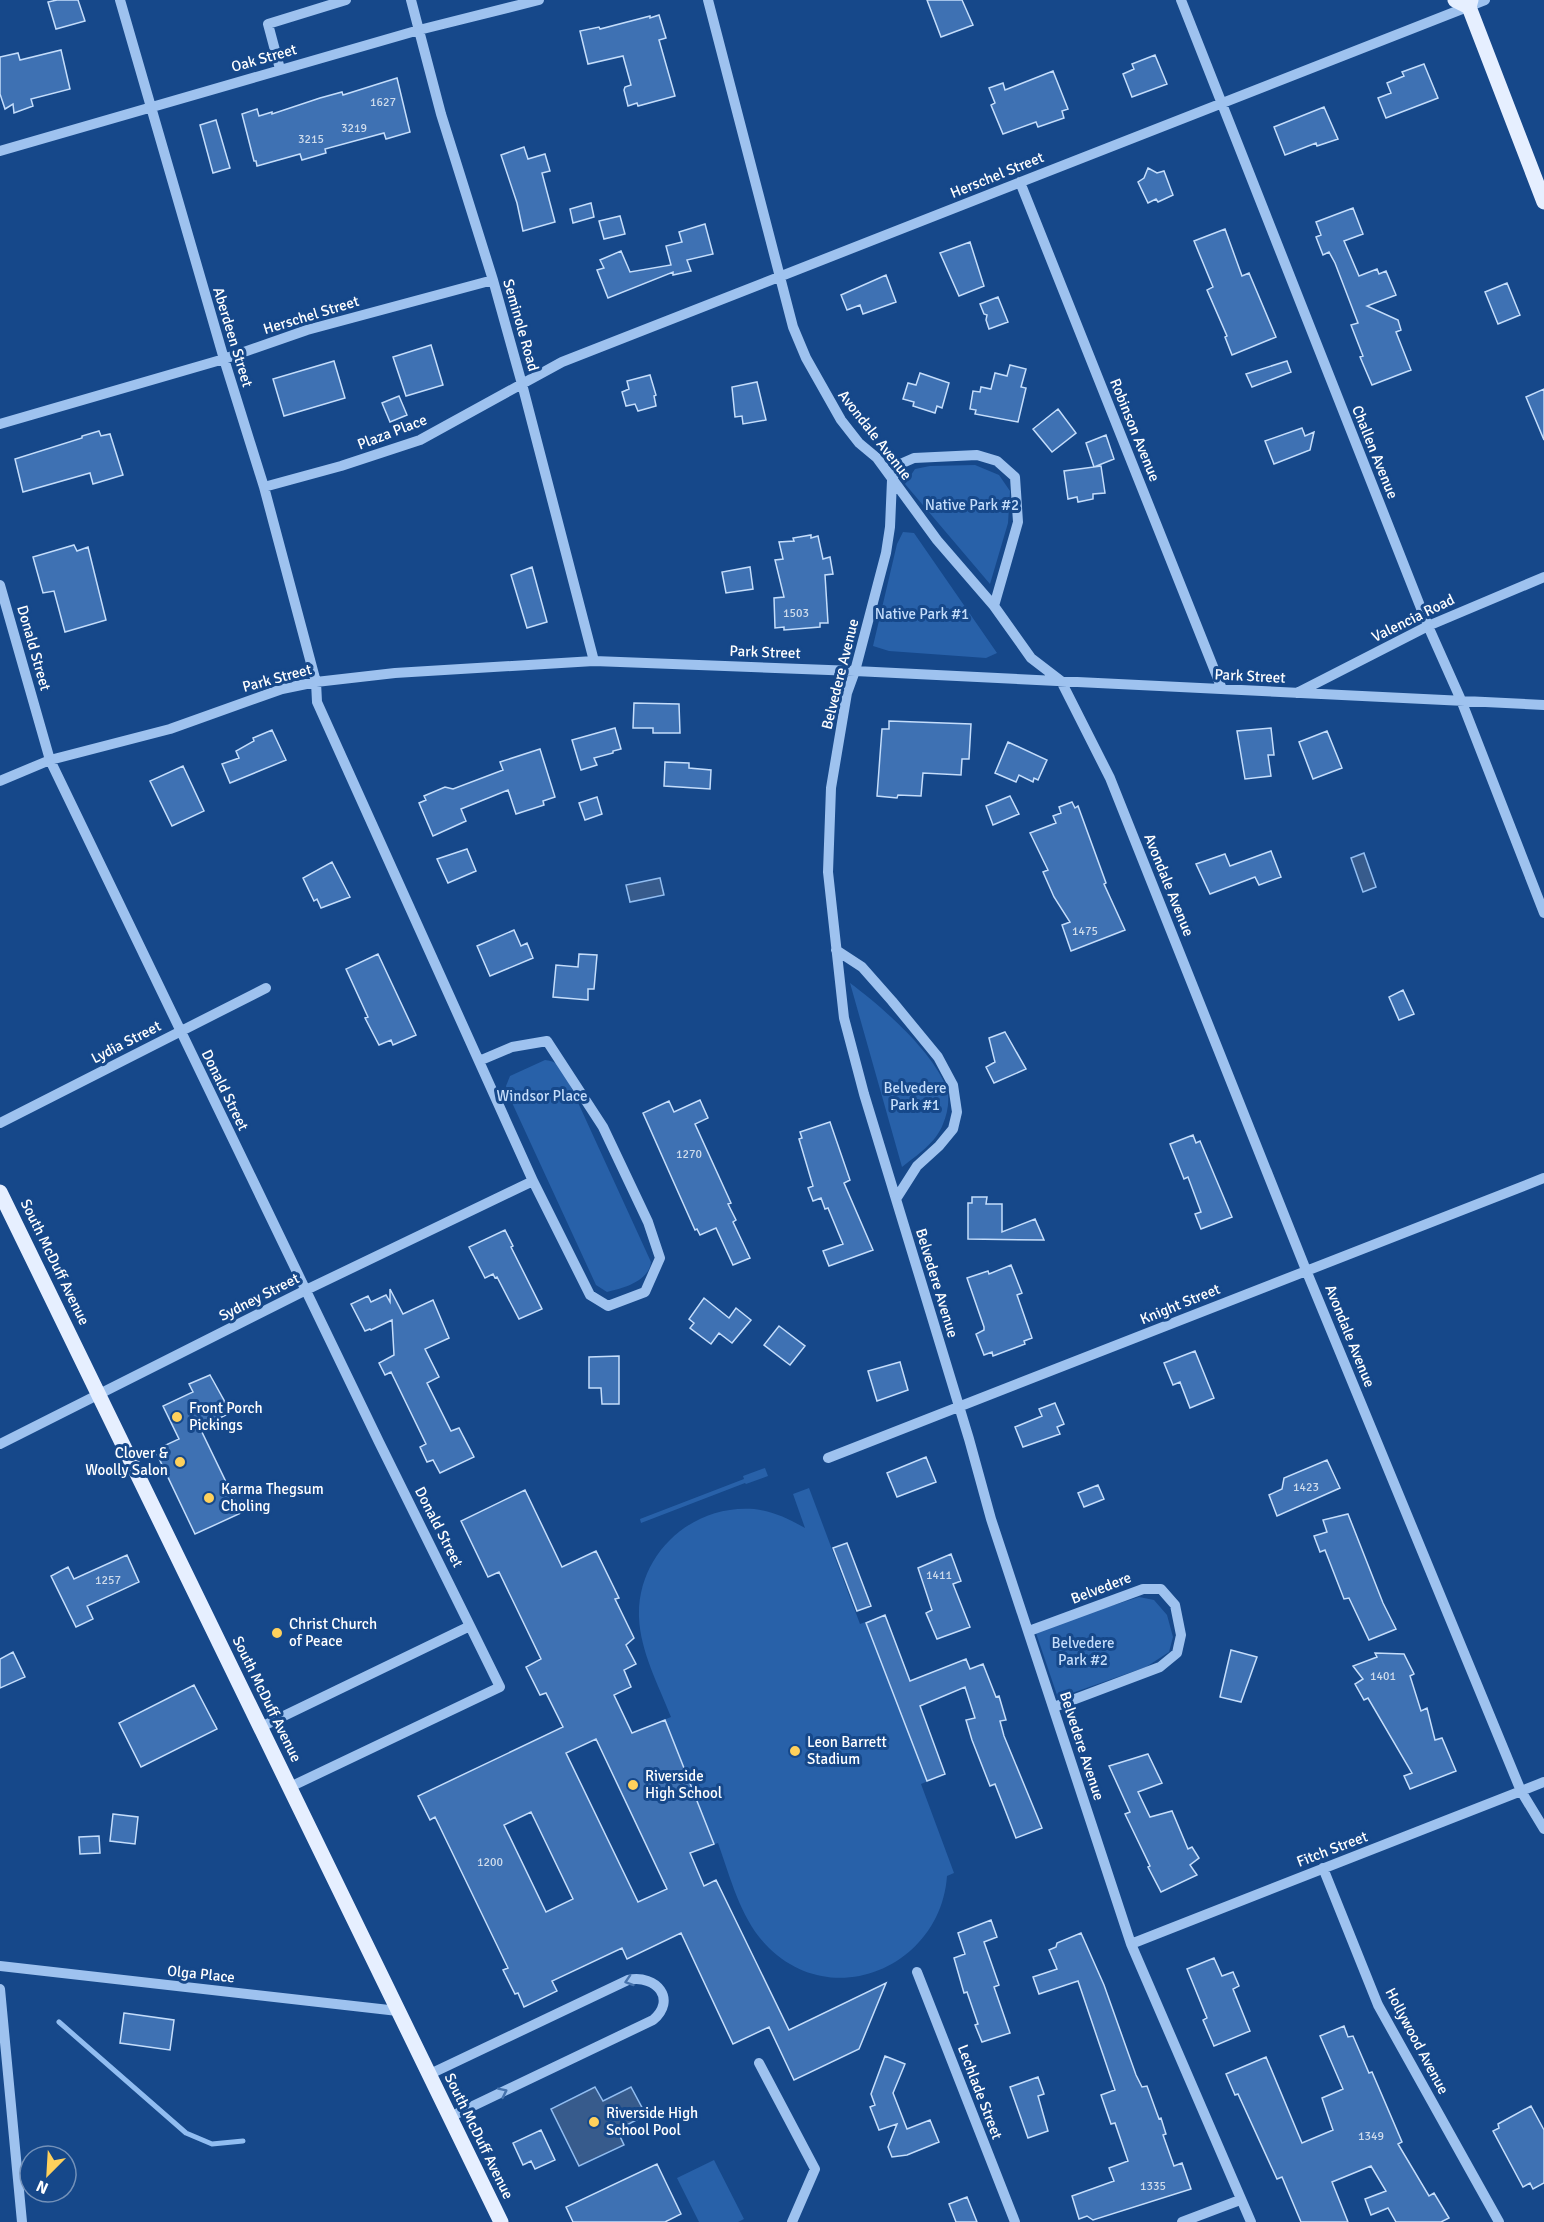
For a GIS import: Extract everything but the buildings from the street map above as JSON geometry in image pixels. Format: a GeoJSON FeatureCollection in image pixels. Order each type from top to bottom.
{"type":"FeatureCollection","features":[{"type":"Feature","properties":{"kind":"main road"},"geometry":{"type":"LineString","coordinates":[[1465,2],[1539,176],[1544,202]]}},
{"type":"Feature","properties":{"kind":"main road","name":"South McDuff Avenue"},"geometry":{"type":"LineString","coordinates":[[0,1192],[501,2222]]}},
{"type":"Feature","properties":{"kind":"street","name":"Aberdeen Street"},"geometry":{"type":"LineString","coordinates":[[120,0],[224,359],[264,487],[315,682]]}},
{"type":"Feature","properties":{"kind":"street"},"geometry":{"type":"LineString","coordinates":[[280,69],[268,24],[346,0]]}},
{"type":"Feature","properties":{"kind":"street","name":"Seminole Road"},"geometry":{"type":"LineString","coordinates":[[411,0],[441,114],[493,280],[522,384],[594,661]]}},
{"type":"Feature","properties":{"kind":"street","name":"Oak Street"},"geometry":{"type":"LineString","coordinates":[[0,151],[419,30],[539,0]]}},
{"type":"Feature","properties":{"kind":"street","name":"Avondale Avenue"},"geometry":{"type":"LineString","coordinates":[[708,0],[780,278],[794,327],[806,358],[826,396],[859,443],[877,458],[937,540],[993,606],[1031,658],[1061,681],[1110,778],[1306,1270],[1521,1791],[1544,1829]]}},
{"type":"Feature","properties":{"kind":"street","name":"Challen Avenue"},"geometry":{"type":"LineString","coordinates":[[1181,0],[1544,913]]}},
{"type":"Feature","properties":{"kind":"street","name":"Herschel Street"},"geometry":{"type":"LineString","coordinates":[[522,384],[562,362],[1221,103],[1465,2],[1485,0]]}},
{"type":"Feature","properties":{"kind":"street","name":"Robinson Avenue"},"geometry":{"type":"LineString","coordinates":[[1020,182],[1222,689]]}},
{"type":"Feature","properties":{"kind":"street","name":"Herschel Street"},"geometry":{"type":"LineString","coordinates":[[0,424],[224,359],[307,330],[493,280]]}},
{"type":"Feature","properties":{"kind":"street","name":"Plaza Place"},"geometry":{"type":"LineString","coordinates":[[264,487],[341,466],[420,440],[522,384]]}},
{"type":"Feature","properties":{"kind":"street"},"geometry":{"type":"LineString","coordinates":[[892,480],[898,465],[914,458],[977,455],[997,461],[1015,477],[1018,522],[993,606]]}},
{"type":"Feature","properties":{"kind":"street","name":"Belvedere Avenue"},"geometry":{"type":"LineString","coordinates":[[892,480],[890,527],[886,553],[855,671],[847,693],[831,788],[828,872],[844,1018],[864,1094],[991,1519],[1131,1944],[1251,2222]]}},
{"type":"Feature","properties":{"kind":"street","name":"Valencia Road"},"geometry":{"type":"LineString","coordinates":[[1297,693],[1428,626],[1544,577]]}},
{"type":"Feature","properties":{"kind":"street","name":"Donald Street"},"geometry":{"type":"LineString","coordinates":[[0,585],[50,760],[500,1688],[290,1787]]}},
{"type":"Feature","properties":{"kind":"street","name":"Park Street"},"geometry":{"type":"LineString","coordinates":[[0,781],[50,760],[170,729],[282,689],[315,682],[395,673],[594,661],[855,671],[1544,705]]}},
{"type":"Feature","properties":{"kind":"street"},"geometry":{"type":"LineString","coordinates":[[315,682],[317,702],[533,1181],[590,1295],[608,1306],[645,1292],[660,1258],[648,1222],[603,1127],[547,1041],[512,1047],[479,1061]]}},
{"type":"Feature","properties":{"kind":"street"},"geometry":{"type":"LineString","coordinates":[[836,950],[862,967],[892,1001],[938,1057],[953,1084],[957,1112],[953,1129],[939,1146],[917,1166],[896,1199]]}},
{"type":"Feature","properties":{"kind":"street","name":"Lydia Street"},"geometry":{"type":"LineString","coordinates":[[0,1123],[266,988]]}},
{"type":"Feature","properties":{"kind":"street","name":"Knight Street"},"geometry":{"type":"LineString","coordinates":[[828,1458],[1544,1178]]}},
{"type":"Feature","properties":{"kind":"street","name":"Sydney Street"},"geometry":{"type":"LineString","coordinates":[[0,1444],[306,1290],[533,1181]]}},
{"type":"Feature","properties":{"kind":"street","name":"Belvedere"},"geometry":{"type":"LineString","coordinates":[[1029,1632],[1143,1589],[1161,1589],[1175,1605],[1181,1635],[1177,1653],[1160,1667],[1054,1707]]}},
{"type":"Feature","properties":{"kind":"street"},"geometry":{"type":"LineString","coordinates":[[261,1727],[470,1626]]}},
{"type":"Feature","properties":{"kind":"street","name":"Fitch Street"},"geometry":{"type":"LineString","coordinates":[[1131,1944],[1544,1782]]}},
{"type":"Feature","properties":{"kind":"street","name":"Hollywood Avenue"},"geometry":{"type":"LineString","coordinates":[[1323,1868],[1378,2006],[1499,2222]]}},
{"type":"Feature","properties":{"kind":"street","name":"Olga Place"},"geometry":{"type":"LineString","coordinates":[[0,1966],[398,2012]]}},
{"type":"Feature","properties":{"kind":"street","name":"Lechlade Street"},"geometry":{"type":"LineString","coordinates":[[917,1972],[1015,2222]]}},
{"type":"Feature","properties":{"kind":"street"},"geometry":{"type":"LineString","coordinates":[[430,2074],[628,1980],[645,1978],[660,1989],[663,2000],[662,2010],[653,2020],[450,2117]]}},
{"type":"Feature","properties":{"kind":"street"},"geometry":{"type":"LineString","coordinates":[[0,1989],[22,2222]]}},
{"type":"Feature","properties":{"kind":"street"},"geometry":{"type":"LineString","coordinates":[[759,2063],[815,2169],[792,2222]]}},
{"type":"Feature","properties":{"kind":"street"},"geometry":{"type":"LineString","coordinates":[[1182,2222],[1240,2200]]}},
{"type":"Feature","properties":{"kind":"green space","name":"Native Park #2"},"geometry":{"type":"Polygon","coordinates":[[[975,465],[999,475],[1010,491],[1008,523],[990,584],[905,484],[915,469],[930,466],[975,465]]]}},
{"type":"Feature","properties":{"kind":"green space","name":"Native Park #1"},"geometry":{"type":"Polygon","coordinates":[[[903,532],[914,533],[997,653],[986,658],[889,651],[873,646],[897,544],[903,532]]]}},
{"type":"Feature","properties":{"kind":"green space","name":"Belvedere Park #1"},"geometry":{"type":"Polygon","coordinates":[[[850,983],[876,1003],[916,1042],[938,1070],[947,1089],[947,1109],[940,1131],[925,1148],[902,1167],[850,983]]]}},
{"type":"Feature","properties":{"kind":"green space","name":"Windsor Place"},"geometry":{"type":"Polygon","coordinates":[[[545,1060],[556,1063],[564,1072],[651,1262],[646,1274],[635,1283],[607,1292],[596,1285],[508,1094],[506,1086],[510,1076],[545,1060]]]}},
{"type":"Feature","properties":{"kind":"green space"},"geometry":{"type":"Polygon","coordinates":[[[765,1468],[768,1476],[641,1523],[640,1519],[744,1479],[743,1476],[765,1468]]]}},
{"type":"Feature","properties":{"kind":"green space","name":"Leon Barrett Stadium"},"geometry":{"type":"Polygon","coordinates":[[[809,1488],[860,1624],[885,1615],[945,1774],[921,1784],[954,1873],[947,1876],[940,1907],[926,1934],[906,1955],[881,1969],[853,1977],[824,1977],[796,1967],[769,1948],[759,1937],[738,1899],[718,1843],[696,1851],[644,1728],[671,1717],[646,1655],[640,1630],[641,1594],[647,1573],[658,1554],[672,1538],[690,1524],[710,1515],[731,1510],[754,1509],[768,1512],[805,1528],[793,1494],[809,1488]]]}},
{"type":"Feature","properties":{"kind":"green space","name":"Belvedere Park #2"},"geometry":{"type":"Polygon","coordinates":[[[1139,1597],[1154,1600],[1167,1615],[1173,1637],[1169,1652],[1146,1667],[1058,1698],[1035,1630],[1139,1597]]]}},
{"type":"Feature","properties":{"kind":"green space"},"geometry":{"type":"Polygon","coordinates":[[[714,2160],[744,2219],[738,2222],[699,2222],[677,2178],[714,2160]]]}},
{"type":"Feature","properties":{"kind":"shaded area"},"geometry":{"type":"Polygon","coordinates":[[[1364,853],[1376,887],[1363,892],[1351,858],[1364,853]]]}},
{"type":"Feature","properties":{"kind":"shaded area"},"geometry":{"type":"Polygon","coordinates":[[[660,878],[664,895],[630,902],[626,885],[660,878]]]}},
{"type":"Feature","properties":{"kind":"shaded area","name":"Riverside High School Pool"},"geometry":{"type":"Polygon","coordinates":[[[595,2087],[603,2101],[631,2087],[646,2115],[617,2130],[624,2145],[579,2166],[551,2109],[595,2087]]]}},
{"type":"Feature","properties":{"kind":"waterway"},"geometry":{"type":"LineString","coordinates":[[59,2022],[186,2133],[212,2144],[243,2141]]}},
{"type":"Feature","properties":{"kind":"place","name":"Front Porch Pickings"},"geometry":{"type":"Point","coordinates":[177,1417]}},
{"type":"Feature","properties":{"kind":"place","name":"Clover & Woolly Salon"},"geometry":{"type":"Point","coordinates":[180,1462]}},
{"type":"Feature","properties":{"kind":"place","name":"Karma Thegsum Choling"},"geometry":{"type":"Point","coordinates":[209,1498]}},
{"type":"Feature","properties":{"kind":"place","name":"Christ Church of Peace"},"geometry":{"type":"Point","coordinates":[277,1633]}},
{"type":"Feature","properties":{"kind":"place","name":"Leon Barrett Stadium"},"geometry":{"type":"Point","coordinates":[795,1751]}},
{"type":"Feature","properties":{"kind":"place","name":"Riverside High School"},"geometry":{"type":"Point","coordinates":[633,1785]}},
{"type":"Feature","properties":{"kind":"place","name":"Riverside High School Pool"},"geometry":{"type":"Point","coordinates":[594,2122]}}]}
